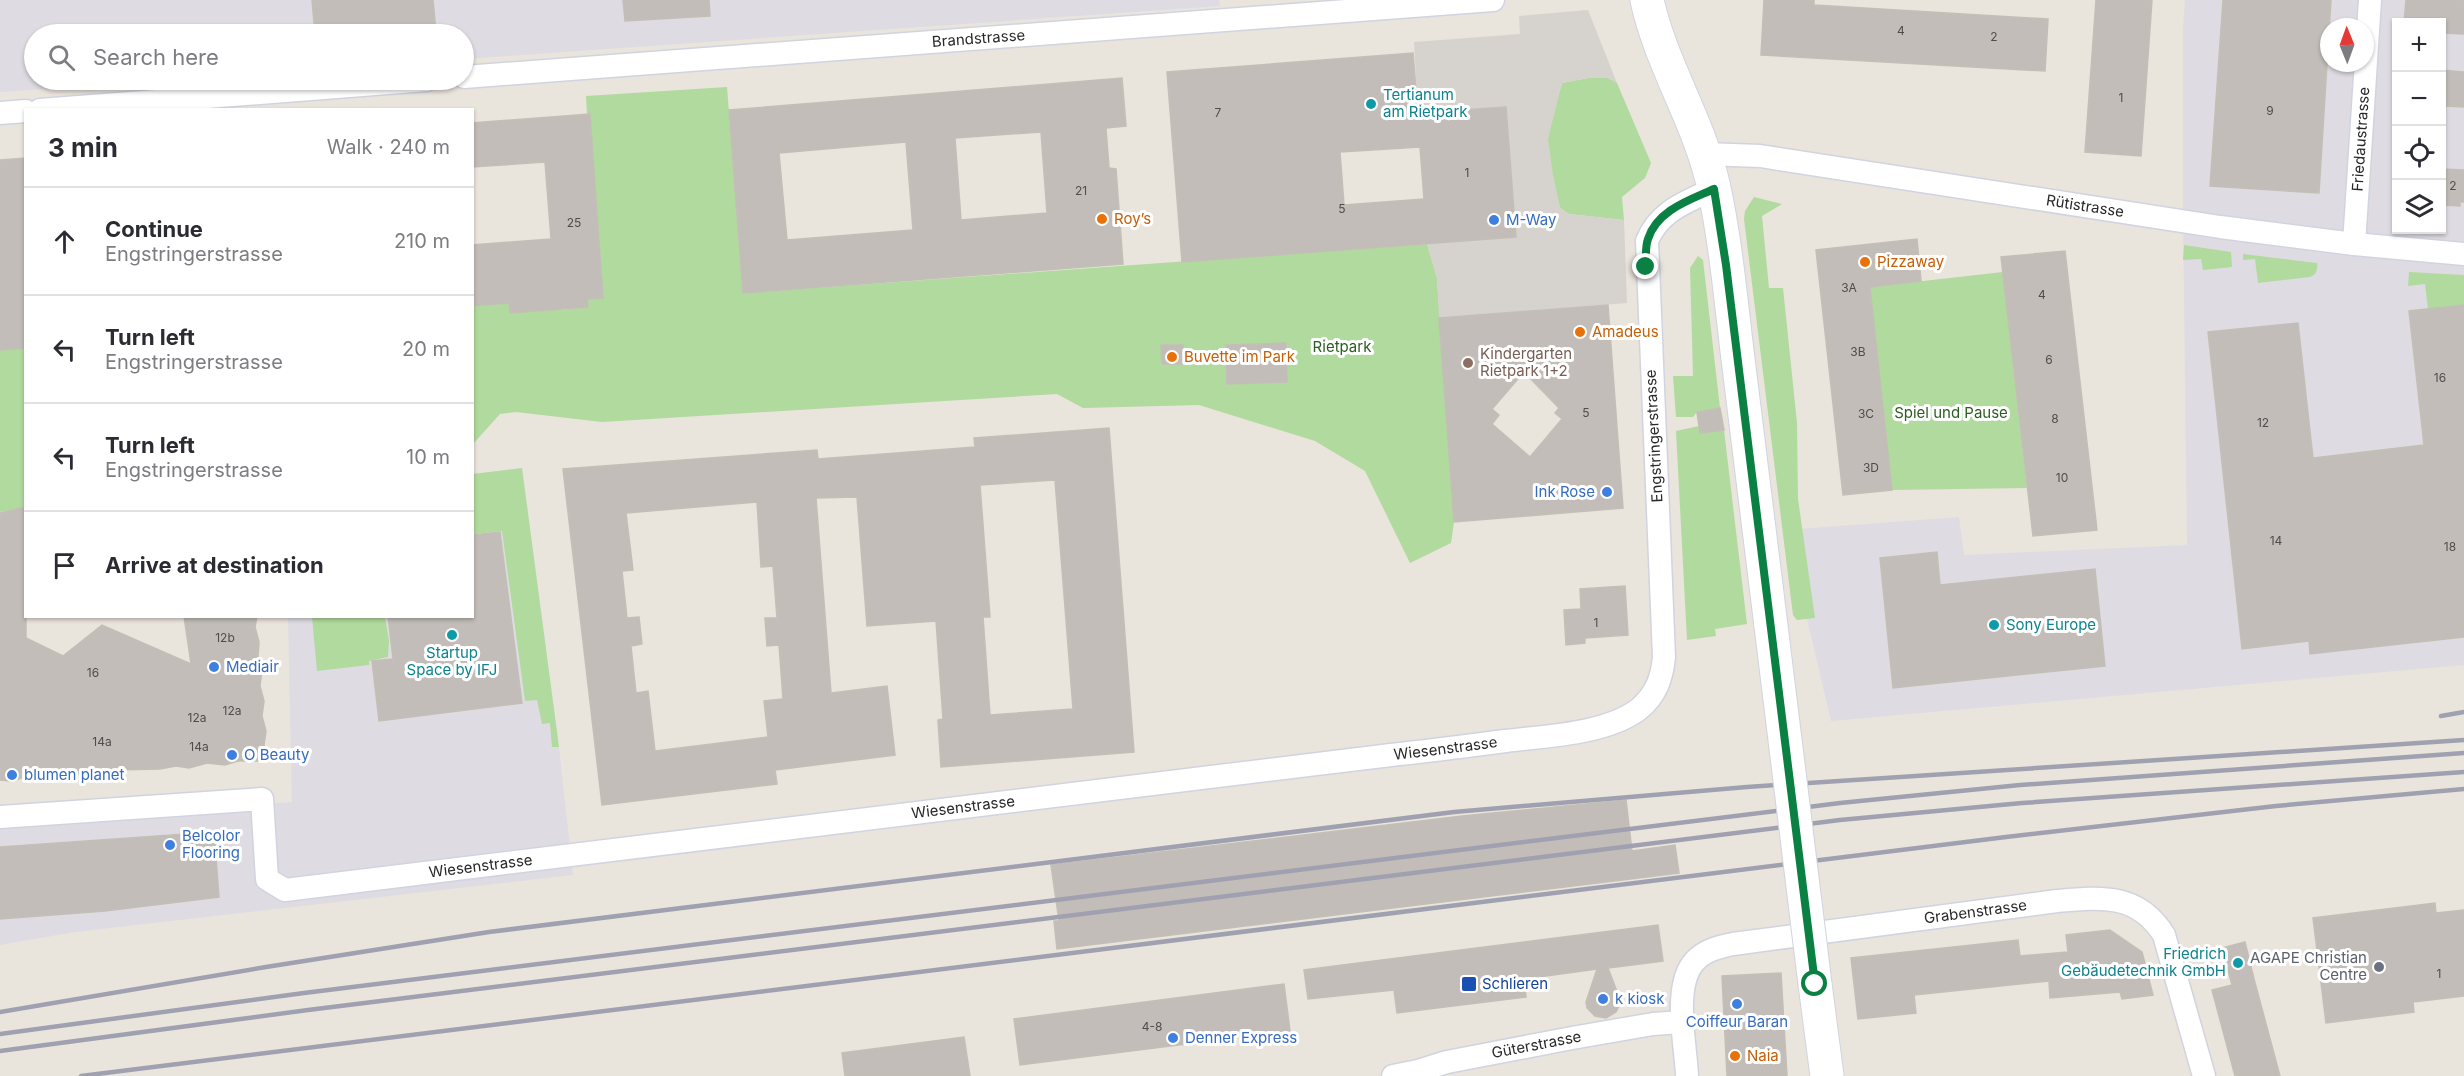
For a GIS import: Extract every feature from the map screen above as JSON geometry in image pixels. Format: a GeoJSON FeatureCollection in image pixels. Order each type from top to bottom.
{"type":"FeatureCollection","features":[{"type":"Feature","properties":{"kind":"main road"},"geometry":{"type":"LineString","coordinates":[[1647,0],[1651,20],[1666,60],[1706,154],[1714,189],[1726,265],[1827,1076]]}},
{"type":"Feature","properties":{"kind":"street","name":"Brandstrasse"},"geometry":{"type":"LineString","coordinates":[[474,76],[1493,0]]}},
{"type":"Feature","properties":{"kind":"street","name":"Friedaustrasse"},"geometry":{"type":"LineString","coordinates":[[2354,244],[2370,0]]}},
{"type":"Feature","properties":{"kind":"street"},"geometry":{"type":"LineString","coordinates":[[66,108],[297,90]]}},
{"type":"Feature","properties":{"kind":"street"},"geometry":{"type":"LineString","coordinates":[[0,113],[24,111]]}},
{"type":"Feature","properties":{"kind":"street","name":"Rütistrasse"},"geometry":{"type":"LineString","coordinates":[[1706,154],[1760,156],[2220,227],[2354,244],[2464,254]]}},
{"type":"Feature","properties":{"kind":"street","name":"Engstringerstrasse"},"geometry":{"type":"LineString","coordinates":[[1637,710],[1656,689],[1662,674],[1664,657],[1647,241],[1659,219],[1670,210],[1714,189]]}},
{"type":"Feature","properties":{"kind":"street","name":"Wiesenstrasse"},"geometry":{"type":"LineString","coordinates":[[0,817],[261,799],[267,879],[285,890],[1516,740],[1604,725],[1637,710]]}},
{"type":"Feature","properties":{"kind":"street","name":"Grabenstrasse"},"geometry":{"type":"LineString","coordinates":[[1687,1076],[1682,1022],[1684,986],[1688,970],[1699,957],[1720,947],[2057,901],[2109,899],[2138,908],[2150,916],[2164,935],[2204,1076]]}},
{"type":"Feature","properties":{"kind":"street","name":"Güterstrasse"},"geometry":{"type":"LineString","coordinates":[[1393,1076],[1447,1062],[1572,1038],[1653,1024],[1682,1022]]}},
{"type":"Feature","properties":{"kind":"shaded area"},"geometry":{"type":"Polygon","coordinates":[[[0,0],[1219,0],[1220,6],[474,58],[474,24],[24,24],[24,90],[30,90],[0,92],[0,0]]]}},
{"type":"Feature","properties":{"kind":"shaded area"},"geometry":{"type":"Polygon","coordinates":[[[2185,0],[2464,0],[2464,665],[1831,721],[1786,530],[1959,517],[1964,555],[2187,545],[2183,210],[2185,0]]]}},
{"type":"Feature","properties":{"kind":"shaded area"},"geometry":{"type":"Polygon","coordinates":[[[1588,10],[1617,83],[1608,78],[1588,78],[1562,83],[1548,139],[1560,208],[1569,214],[1624,220],[1627,303],[1439,318],[1437,278],[1427,244],[1516,237],[1506,107],[1418,113],[1414,42],[1520,34],[1519,16],[1588,10]]]}},
{"type":"Feature","properties":{"kind":"shaded area"},"geometry":{"type":"Polygon","coordinates":[[[522,468],[559,747],[573,875],[75,932],[0,945],[0,822],[292,802],[288,618],[474,618],[474,474],[522,468]]]}},
{"type":"Feature","properties":{"kind":"green space"},"geometry":{"type":"Polygon","coordinates":[[[1588,78],[1608,78],[1617,83],[1651,163],[1645,178],[1622,197],[1624,220],[1569,214],[1560,208],[1551,173],[1548,138],[1562,83],[1588,78]]]}},
{"type":"Feature","properties":{"kind":"green space","name":"Rietpark"},"geometry":{"type":"Polygon","coordinates":[[[727,87],[743,293],[1427,244],[1437,278],[1454,522],[1451,543],[1410,563],[1365,471],[1315,441],[1199,405],[1083,408],[1057,394],[602,422],[516,412],[500,414],[474,443],[474,306],[509,303],[510,313],[560,300],[561,310],[587,307],[587,299],[603,297],[590,115],[587,114],[586,96],[727,87]]]}},
{"type":"Feature","properties":{"kind":"green space"},"geometry":{"type":"Polygon","coordinates":[[[1754,197],[1782,204],[1762,216],[1769,288],[1783,288],[1797,423],[1798,499],[1815,618],[1797,620],[1793,615],[1744,219],[1745,211],[1754,197]]]}},
{"type":"Feature","properties":{"kind":"green space"},"geometry":{"type":"Polygon","coordinates":[[[2184,245],[2231,252],[2232,267],[2203,270],[2201,259],[2183,260],[2184,245]]]}},
{"type":"Feature","properties":{"kind":"green space"},"geometry":{"type":"Polygon","coordinates":[[[2243,254],[2317,263],[2317,270],[2310,277],[2258,283],[2255,259],[2243,260],[2243,254]]]}},
{"type":"Feature","properties":{"kind":"green space"},"geometry":{"type":"Polygon","coordinates":[[[1698,256],[1703,260],[1720,408],[1697,412],[1693,417],[1676,417],[1673,376],[1693,376],[1690,268],[1698,256]]]}},
{"type":"Feature","properties":{"kind":"green space","name":"Spiel und Pause"},"geometry":{"type":"Polygon","coordinates":[[[2003,272],[2027,488],[1892,490],[1870,287],[2003,272]]]}},
{"type":"Feature","properties":{"kind":"green space"},"geometry":{"type":"Polygon","coordinates":[[[2409,272],[2464,275],[2464,305],[2428,309],[2425,284],[2408,286],[2409,272]]]}},
{"type":"Feature","properties":{"kind":"green space"},"geometry":{"type":"Polygon","coordinates":[[[24,348],[24,508],[0,512],[0,350],[24,348]]]}},
{"type":"Feature","properties":{"kind":"green space"},"geometry":{"type":"Polygon","coordinates":[[[1699,426],[1701,433],[1724,430],[1747,624],[1715,629],[1716,636],[1687,640],[1676,431],[1699,426]]]}},
{"type":"Feature","properties":{"kind":"green space"},"geometry":{"type":"Polygon","coordinates":[[[522,468],[559,747],[552,747],[550,723],[542,724],[537,700],[525,701],[502,531],[474,534],[474,474],[522,468]]]}},
{"type":"Feature","properties":{"kind":"green space"},"geometry":{"type":"Polygon","coordinates":[[[312,618],[385,618],[389,641],[388,657],[369,661],[369,665],[317,671],[312,618]]]}},
{"type":"Feature","properties":{"kind":"building"},"geometry":{"type":"Polygon","coordinates":[[[312,0],[433,0],[435,24],[314,24],[312,0]]]}},
{"type":"Feature","properties":{"kind":"building"},"geometry":{"type":"Polygon","coordinates":[[[623,0],[709,0],[710,16],[625,21],[623,0]]]}},
{"type":"Feature","properties":{"kind":"building"},"geometry":{"type":"Polygon","coordinates":[[[1764,0],[1814,0],[1814,5],[2048,19],[2045,71],[1761,55],[1764,0]]]}},
{"type":"Feature","properties":{"kind":"building"},"geometry":{"type":"Polygon","coordinates":[[[2096,0],[2152,0],[2141,156],[2085,152],[2096,0]]]}},
{"type":"Feature","properties":{"kind":"building"},"geometry":{"type":"Polygon","coordinates":[[[2223,0],[2331,0],[2330,18],[2320,18],[2320,72],[2327,72],[2319,193],[2210,186],[2223,0]]]}},
{"type":"Feature","properties":{"kind":"building"},"geometry":{"type":"Polygon","coordinates":[[[2406,0],[2464,0],[2464,34],[2446,33],[2446,18],[2404,18],[2406,0]]]}},
{"type":"Feature","properties":{"kind":"building"},"geometry":{"type":"Polygon","coordinates":[[[1413,53],[1418,113],[1506,107],[1516,237],[1182,262],[1167,72],[1413,53]],[[1420,147],[1340,152],[1344,205],[1424,199],[1420,147]]]}},
{"type":"Feature","properties":{"kind":"building"},"geometry":{"type":"Polygon","coordinates":[[[2446,70],[2464,72],[2464,107],[2446,106],[2446,70]]]}},
{"type":"Feature","properties":{"kind":"building"},"geometry":{"type":"Polygon","coordinates":[[[1122,78],[1126,126],[1106,128],[1109,168],[1116,169],[1123,264],[743,293],[729,110],[1122,78]],[[1041,132],[955,138],[961,220],[1047,213],[1041,132]],[[906,142],[779,153],[787,240],[913,230],[906,142]]]}},
{"type":"Feature","properties":{"kind":"building"},"geometry":{"type":"Polygon","coordinates":[[[590,114],[603,298],[587,299],[588,307],[510,313],[509,303],[474,306],[474,245],[551,239],[545,162],[474,167],[474,123],[590,114]]]}},
{"type":"Feature","properties":{"kind":"building"},"geometry":{"type":"Polygon","coordinates":[[[24,158],[24,348],[0,350],[0,160],[24,158]]]}},
{"type":"Feature","properties":{"kind":"building"},"geometry":{"type":"Polygon","coordinates":[[[2446,169],[2464,170],[2464,202],[2460,202],[2460,206],[2446,205],[2446,169]]]}},
{"type":"Feature","properties":{"kind":"building"},"geometry":{"type":"Polygon","coordinates":[[[1917,239],[1921,281],[1870,287],[1892,490],[1843,495],[1816,250],[1917,239]]]}},
{"type":"Feature","properties":{"kind":"building"},"geometry":{"type":"Polygon","coordinates":[[[2065,251],[2097,530],[2033,536],[2001,257],[2065,251]]]}},
{"type":"Feature","properties":{"kind":"building"},"geometry":{"type":"Polygon","coordinates":[[[1608,305],[1623,508],[1454,522],[1439,318],[1608,305]],[[1524,372],[1492,409],[1499,415],[1492,424],[1530,457],[1562,419],[1555,413],[1559,408],[1524,372]]]}},
{"type":"Feature","properties":{"kind":"building"},"geometry":{"type":"Polygon","coordinates":[[[2464,305],[2464,637],[2310,654],[2309,641],[2242,649],[2208,332],[2298,323],[2313,458],[2424,445],[2409,311],[2464,305]]]}},
{"type":"Feature","properties":{"kind":"building"},"geometry":{"type":"Polygon","coordinates":[[[1286,343],[1287,382],[1227,384],[1226,345],[1286,343]]]}},
{"type":"Feature","properties":{"kind":"building","name":"Buvette im Park"},"geometry":{"type":"Polygon","coordinates":[[[1161,345],[1183,345],[1183,364],[1162,364],[1161,345]]]}},
{"type":"Feature","properties":{"kind":"building"},"geometry":{"type":"Polygon","coordinates":[[[1720,408],[1724,430],[1700,433],[1697,412],[1720,408]]]}},
{"type":"Feature","properties":{"kind":"building"},"geometry":{"type":"Polygon","coordinates":[[[1109,428],[1134,752],[941,767],[938,720],[943,719],[936,621],[867,626],[857,497],[816,498],[831,693],[887,686],[895,755],[775,770],[777,784],[602,805],[563,469],[817,450],[818,459],[975,447],[974,438],[1109,428]],[[1055,480],[980,485],[990,617],[983,617],[990,715],[1073,709],[1055,480]],[[757,502],[626,513],[633,570],[622,571],[627,618],[639,617],[642,644],[631,646],[636,693],[648,691],[655,751],[768,737],[764,701],[783,699],[779,645],[767,646],[765,618],[777,618],[773,566],[761,567],[757,502]]]}},
{"type":"Feature","properties":{"kind":"building"},"geometry":{"type":"Polygon","coordinates":[[[24,507],[26,638],[63,656],[102,625],[191,664],[184,618],[257,618],[255,627],[259,642],[258,657],[262,670],[260,686],[264,701],[262,716],[266,731],[264,745],[268,761],[238,761],[225,765],[207,763],[189,768],[176,766],[160,769],[116,770],[101,774],[86,772],[70,777],[55,775],[41,779],[26,777],[10,781],[0,780],[0,513],[24,507]]]}},
{"type":"Feature","properties":{"kind":"building","name":"Startup Space by IFJ"},"geometry":{"type":"Polygon","coordinates":[[[500,532],[522,703],[379,721],[372,661],[393,659],[388,618],[474,618],[474,535],[500,532]]]}},
{"type":"Feature","properties":{"kind":"building","name":"Sony Europe"},"geometry":{"type":"Polygon","coordinates":[[[1937,552],[1940,585],[2095,569],[2105,666],[1893,688],[1880,558],[1937,552]]]}},
{"type":"Feature","properties":{"kind":"building"},"geometry":{"type":"Polygon","coordinates":[[[1625,586],[1628,635],[1585,638],[1585,643],[1566,645],[1564,610],[1581,609],[1580,589],[1625,586]]]}},
{"type":"Feature","properties":{"kind":"building"},"geometry":{"type":"Polygon","coordinates":[[[1626,800],[1632,851],[1675,845],[1679,873],[1057,949],[1054,921],[1059,921],[1051,865],[1462,816],[1626,800]]]}},
{"type":"Feature","properties":{"kind":"building"},"geometry":{"type":"Polygon","coordinates":[[[214,832],[219,897],[105,911],[0,919],[0,847],[214,832]]]}},
{"type":"Feature","properties":{"kind":"building"},"geometry":{"type":"Polygon","coordinates":[[[2435,903],[2436,913],[2464,910],[2464,996],[2413,1002],[2414,1012],[2326,1023],[2313,918],[2435,903]]]}},
{"type":"Feature","properties":{"kind":"building"},"geometry":{"type":"Polygon","coordinates":[[[1658,925],[1663,961],[1608,968],[1621,1002],[1616,1012],[1606,1018],[1595,1016],[1587,1008],[1586,1002],[1597,969],[1524,979],[1526,997],[1397,1013],[1394,990],[1308,999],[1304,970],[1658,925]]]}},
{"type":"Feature","properties":{"kind":"building"},"geometry":{"type":"Polygon","coordinates":[[[2110,930],[2142,952],[2153,995],[2122,999],[2120,992],[2050,998],[2049,981],[1914,995],[1916,1013],[1858,1019],[1851,958],[2018,940],[2020,956],[2068,952],[2066,935],[2110,930]]]}},
{"type":"Feature","properties":{"kind":"building"},"geometry":{"type":"Polygon","coordinates":[[[2245,942],[2280,1076],[2235,1076],[2212,990],[2232,985],[2222,948],[2245,942]]]}},
{"type":"Feature","properties":{"kind":"building"},"geometry":{"type":"Polygon","coordinates":[[[1781,973],[1787,1076],[1727,1076],[1722,976],[1781,973]]]}},
{"type":"Feature","properties":{"kind":"building"},"geometry":{"type":"Polygon","coordinates":[[[1284,984],[1290,1031],[1020,1065],[1014,1019],[1284,984]]]}},
{"type":"Feature","properties":{"kind":"building"},"geometry":{"type":"Polygon","coordinates":[[[964,1037],[970,1076],[845,1076],[842,1053],[964,1037]]]}},
{"type":"Feature","properties":{"kind":"railway"},"geometry":{"type":"LineString","coordinates":[[2441,716],[2464,712]]}},
{"type":"Feature","properties":{"kind":"railway"},"geometry":{"type":"LineString","coordinates":[[0,1012],[489,932],[1454,812],[1747,787],[2464,740]]}},
{"type":"Feature","properties":{"kind":"railway"},"geometry":{"type":"LineString","coordinates":[[0,1034],[304,993],[1840,803],[2020,785],[2464,753]]}},
{"type":"Feature","properties":{"kind":"railway"},"geometry":{"type":"LineString","coordinates":[[0,1051],[308,1010],[1840,820],[2022,803],[2464,772]]}},
{"type":"Feature","properties":{"kind":"railway"},"geometry":{"type":"LineString","coordinates":[[81,1076],[2006,837],[2276,806],[2464,789]]}},
{"type":"Feature","properties":{"kind":"place","name":"Tertianum am Rietpark"},"geometry":{"type":"Point","coordinates":[1371,104]}},
{"type":"Feature","properties":{"kind":"place","name":"Roy’s"},"geometry":{"type":"Point","coordinates":[1102,219]}},
{"type":"Feature","properties":{"kind":"place","name":"M-Way"},"geometry":{"type":"Point","coordinates":[1494,220]}},
{"type":"Feature","properties":{"kind":"place","name":"Pizzaway"},"geometry":{"type":"Point","coordinates":[1865,262]}},
{"type":"Feature","properties":{"kind":"place","name":"Amadeus"},"geometry":{"type":"Point","coordinates":[1580,332]}},
{"type":"Feature","properties":{"kind":"place","name":"Buvette im Park"},"geometry":{"type":"Point","coordinates":[1172,357]}},
{"type":"Feature","properties":{"kind":"place","name":"Kindergarten Rietpark 1+2"},"geometry":{"type":"Point","coordinates":[1468,363]}},
{"type":"Feature","properties":{"kind":"place","name":"Ink Rose"},"geometry":{"type":"Point","coordinates":[1607,492]}},
{"type":"Feature","properties":{"kind":"place","name":"Sony Europe"},"geometry":{"type":"Point","coordinates":[1994,625]}},
{"type":"Feature","properties":{"kind":"place","name":"Startup Space by IFJ"},"geometry":{"type":"Point","coordinates":[452,635]}},
{"type":"Feature","properties":{"kind":"place","name":"Mediair"},"geometry":{"type":"Point","coordinates":[214,667]}},
{"type":"Feature","properties":{"kind":"place","name":"O Beauty"},"geometry":{"type":"Point","coordinates":[232,755]}},
{"type":"Feature","properties":{"kind":"place","name":"blumen planet"},"geometry":{"type":"Point","coordinates":[12,775]}},
{"type":"Feature","properties":{"kind":"place","name":"Belcolor Flooring"},"geometry":{"type":"Point","coordinates":[170,845]}},
{"type":"Feature","properties":{"kind":"place","name":"Friedrich Gebäudetechnik GmbH"},"geometry":{"type":"Point","coordinates":[2238,963]}},
{"type":"Feature","properties":{"kind":"place","name":"AGAPE Christian Centre"},"geometry":{"type":"Point","coordinates":[2379,967]}},
{"type":"Feature","properties":{"kind":"place","name":"Schlieren"},"geometry":{"type":"Point","coordinates":[1469,984]}},
{"type":"Feature","properties":{"kind":"place","name":"k kiosk"},"geometry":{"type":"Point","coordinates":[1603,999]}},
{"type":"Feature","properties":{"kind":"place","name":"Coiffeur Baran"},"geometry":{"type":"Point","coordinates":[1737,1004]}},
{"type":"Feature","properties":{"kind":"place","name":"Denner Express"},"geometry":{"type":"Point","coordinates":[1173,1038]}},
{"type":"Feature","properties":{"kind":"place","name":"Naia"},"geometry":{"type":"Point","coordinates":[1735,1056]}},
{"type":"Feature","properties":{"kind":"route"},"geometry":{"type":"LineString","coordinates":[[1646,267],[1647,241],[1651,229],[1659,219],[1670,210],[1714,189],[1726,265],[1815,984]]}}]}
